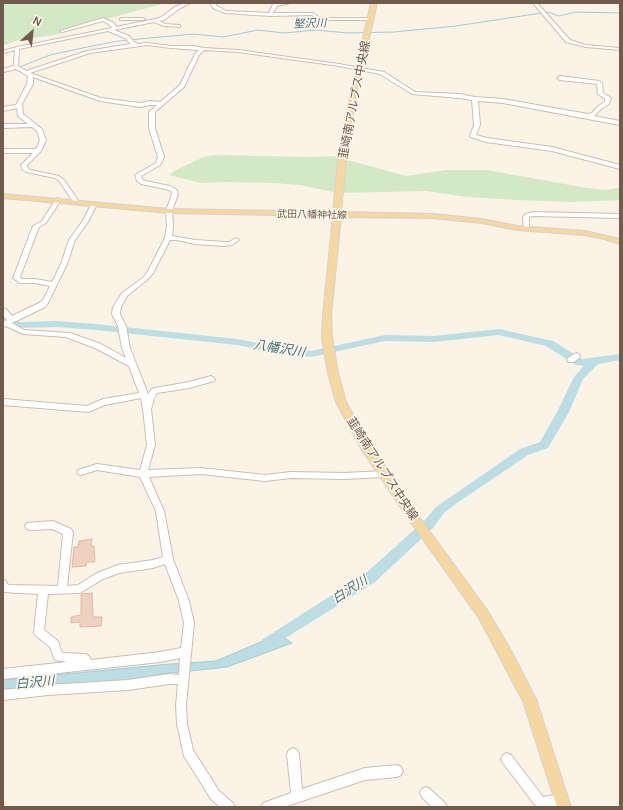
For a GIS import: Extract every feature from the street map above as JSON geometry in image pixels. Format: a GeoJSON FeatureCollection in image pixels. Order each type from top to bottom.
{"type":"FeatureCollection","features":[{"type":"Feature","properties":{"kind":"main road","name":"韮崎南アルプス中央線"},"geometry":{"type":"LineString","coordinates":[[374,3],[359,69],[344,152],[327,315],[327,338],[333,373],[341,402],[352,424],[416,521],[483,614],[526,692],[563,804]]}},
{"type":"Feature","properties":{"kind":"main road","name":"武田八幡神社線"},"geometry":{"type":"LineString","coordinates":[[3,196],[169,211],[338,216],[432,216],[482,221],[526,229],[585,233],[606,237],[620,242]]}},
{"type":"Feature","properties":{"kind":"street"},"geometry":{"type":"LineString","coordinates":[[154,21],[162,19],[177,8],[188,3]]}},
{"type":"Feature","properties":{"kind":"street"},"geometry":{"type":"LineString","coordinates":[[212,3],[225,12],[270,15],[313,14],[319,19],[371,19]]}},
{"type":"Feature","properties":{"kind":"street"},"geometry":{"type":"LineString","coordinates":[[270,15],[275,5],[288,3]]}},
{"type":"Feature","properties":{"kind":"street"},"geometry":{"type":"LineString","coordinates":[[537,5],[566,39],[596,48],[620,48]]}},
{"type":"Feature","properties":{"kind":"street"},"geometry":{"type":"LineString","coordinates":[[3,52],[107,30],[113,26],[120,17],[154,21],[164,25],[178,26]]}},
{"type":"Feature","properties":{"kind":"street"},"geometry":{"type":"LineString","coordinates":[[62,31],[103,19],[113,26],[141,19]]}},
{"type":"Feature","properties":{"kind":"street"},"geometry":{"type":"LineString","coordinates":[[107,30],[127,37],[132,43],[138,45]]}},
{"type":"Feature","properties":{"kind":"street"},"geometry":{"type":"LineString","coordinates":[[27,73],[89,52],[147,44],[171,47],[194,47],[202,49],[238,51],[339,65],[382,73],[414,93],[502,101],[620,123]]}},
{"type":"Feature","properties":{"kind":"street"},"geometry":{"type":"LineString","coordinates":[[16,67],[17,48]]}},
{"type":"Feature","properties":{"kind":"street"},"geometry":{"type":"LineString","coordinates":[[202,49],[197,54],[182,86],[152,112],[152,128],[161,157],[158,164],[138,175],[140,181],[168,187],[174,190],[175,194],[169,211],[170,225],[168,238],[146,278],[129,290],[119,302],[116,314],[122,326],[126,346],[144,395],[147,409],[151,445],[143,474],[160,511],[168,559],[184,601],[189,623],[181,705],[182,724],[188,752],[215,795],[229,807]]}},
{"type":"Feature","properties":{"kind":"street"},"geometry":{"type":"LineString","coordinates":[[3,71],[16,67],[27,73],[100,98],[140,105],[150,103],[160,104]]}},
{"type":"Feature","properties":{"kind":"street"},"geometry":{"type":"LineString","coordinates":[[23,85],[27,78],[27,73]]}},
{"type":"Feature","properties":{"kind":"street"},"geometry":{"type":"LineString","coordinates":[[27,73],[30,84],[23,93],[18,106],[21,117],[40,130],[43,140],[38,151],[24,165],[24,168],[28,171],[58,177],[76,202]]}},
{"type":"Feature","properties":{"kind":"street"},"geometry":{"type":"LineString","coordinates":[[560,78],[598,83],[601,94],[608,98],[607,103],[599,108],[594,114],[588,116]]}},
{"type":"Feature","properties":{"kind":"street"},"geometry":{"type":"LineString","coordinates":[[475,99],[477,125],[473,136],[486,140],[552,148],[620,167]]}},
{"type":"Feature","properties":{"kind":"street"},"geometry":{"type":"LineString","coordinates":[[3,109],[18,106]]}},
{"type":"Feature","properties":{"kind":"street"},"geometry":{"type":"LineString","coordinates":[[3,126],[32,125]]}},
{"type":"Feature","properties":{"kind":"street"},"geometry":{"type":"LineString","coordinates":[[3,151],[38,151]]}},
{"type":"Feature","properties":{"kind":"street"},"geometry":{"type":"LineString","coordinates":[[54,285],[20,280],[16,278],[36,226],[44,222],[58,200]]}},
{"type":"Feature","properties":{"kind":"street"},"geometry":{"type":"LineString","coordinates":[[7,322],[42,305],[46,301],[72,240],[85,222],[94,204]]}},
{"type":"Feature","properties":{"kind":"street"},"geometry":{"type":"LineString","coordinates":[[526,229],[526,217],[528,214],[591,214],[620,216]]}},
{"type":"Feature","properties":{"kind":"street"},"geometry":{"type":"LineString","coordinates":[[168,238],[224,244],[230,244],[236,240]]}},
{"type":"Feature","properties":{"kind":"street"},"geometry":{"type":"LineString","coordinates":[[3,311],[7,322],[23,332],[67,335],[98,346],[132,364]]}},
{"type":"Feature","properties":{"kind":"street"},"geometry":{"type":"LineString","coordinates":[[147,409],[151,395],[155,391],[189,385],[211,379]]}},
{"type":"Feature","properties":{"kind":"street"},"geometry":{"type":"LineString","coordinates":[[164,389],[191,390]]}},
{"type":"Feature","properties":{"kind":"street"},"geometry":{"type":"LineString","coordinates":[[3,402],[88,408],[103,402],[144,395]]}},
{"type":"Feature","properties":{"kind":"street"},"geometry":{"type":"LineString","coordinates":[[81,472],[97,468],[143,474],[201,471],[265,478],[290,475],[344,476],[384,474]]}},
{"type":"Feature","properties":{"kind":"street"},"geometry":{"type":"LineString","coordinates":[[30,526],[53,525],[68,532],[62,590]]}},
{"type":"Feature","properties":{"kind":"street"},"geometry":{"type":"LineString","coordinates":[[3,584],[5,589],[80,589],[100,576],[118,569],[153,564],[168,559]]}},
{"type":"Feature","properties":{"kind":"street"},"geometry":{"type":"LineString","coordinates":[[43,590],[39,632],[54,644],[59,657],[85,659],[88,664]]}},
{"type":"Feature","properties":{"kind":"street"},"geometry":{"type":"LineString","coordinates":[[3,674],[187,653]]}},
{"type":"Feature","properties":{"kind":"street"},"geometry":{"type":"LineString","coordinates":[[3,695],[48,690],[128,685],[183,678]]}},
{"type":"Feature","properties":{"kind":"street"},"geometry":{"type":"LineString","coordinates":[[293,754],[297,796]]}},
{"type":"Feature","properties":{"kind":"street"},"geometry":{"type":"LineString","coordinates":[[506,759],[539,801],[544,804],[563,804]]}},
{"type":"Feature","properties":{"kind":"street"},"geometry":{"type":"LineString","coordinates":[[267,807],[366,774],[397,771]]}},
{"type":"Feature","properties":{"kind":"street"},"geometry":{"type":"LineString","coordinates":[[426,793],[441,807]]}},
{"type":"Feature","properties":{"kind":"green space"},"geometry":{"type":"Polygon","coordinates":[[[3,3],[166,3],[54,35],[18,40],[3,46],[3,3]]]}},
{"type":"Feature","properties":{"kind":"green space"},"geometry":{"type":"Polygon","coordinates":[[[215,155],[333,156],[406,176],[446,170],[487,170],[581,187],[605,190],[620,188],[620,200],[571,202],[518,200],[467,197],[426,191],[337,193],[300,185],[275,183],[201,183],[169,175],[176,170],[204,157],[215,155]]]}},
{"type":"Feature","properties":{"kind":"water"},"geometry":{"type":"Polygon","coordinates":[[[279,634],[292,643],[227,667],[162,674],[114,683],[3,690],[3,680],[216,661],[279,634]]]}},
{"type":"Feature","properties":{"kind":"building"},"geometry":{"type":"Polygon","coordinates":[[[92,539],[91,546],[94,546],[95,562],[87,562],[86,566],[72,567],[74,547],[78,547],[79,541],[92,539]]]}},
{"type":"Feature","properties":{"kind":"building"},"geometry":{"type":"Polygon","coordinates":[[[92,593],[93,617],[102,617],[101,626],[80,627],[80,622],[71,623],[71,617],[81,615],[81,594],[92,593]]]}},
{"type":"Feature","properties":{"kind":"waterway","name":"堅沢川"},"geometry":{"type":"LineString","coordinates":[[17,68],[50,55],[92,46],[118,41],[193,34],[223,37],[258,30],[284,33],[316,30],[348,33],[394,32],[456,26],[548,12],[559,16],[576,12],[620,13]]}},
{"type":"Feature","properties":{"kind":"waterway","name":"堅沢川"},"geometry":{"type":"LineString","coordinates":[[3,73],[13,69]]}},
{"type":"Feature","properties":{"kind":"waterway","name":"八幡沢川"},"geometry":{"type":"LineString","coordinates":[[3,316],[6,320],[19,325],[56,324],[96,327],[237,342],[278,350],[311,354],[385,338],[434,339],[499,332],[549,343],[580,363],[595,361]]}},
{"type":"Feature","properties":{"kind":"waterway","name":"白沢川"},"geometry":{"type":"LineString","coordinates":[[595,361],[620,357]]}},
{"type":"Feature","properties":{"kind":"waterway","name":"白沢川"},"geometry":{"type":"LineString","coordinates":[[268,643],[370,578],[429,524],[440,510],[453,500],[524,452],[544,445],[563,412],[579,377],[595,361]]}}]}
